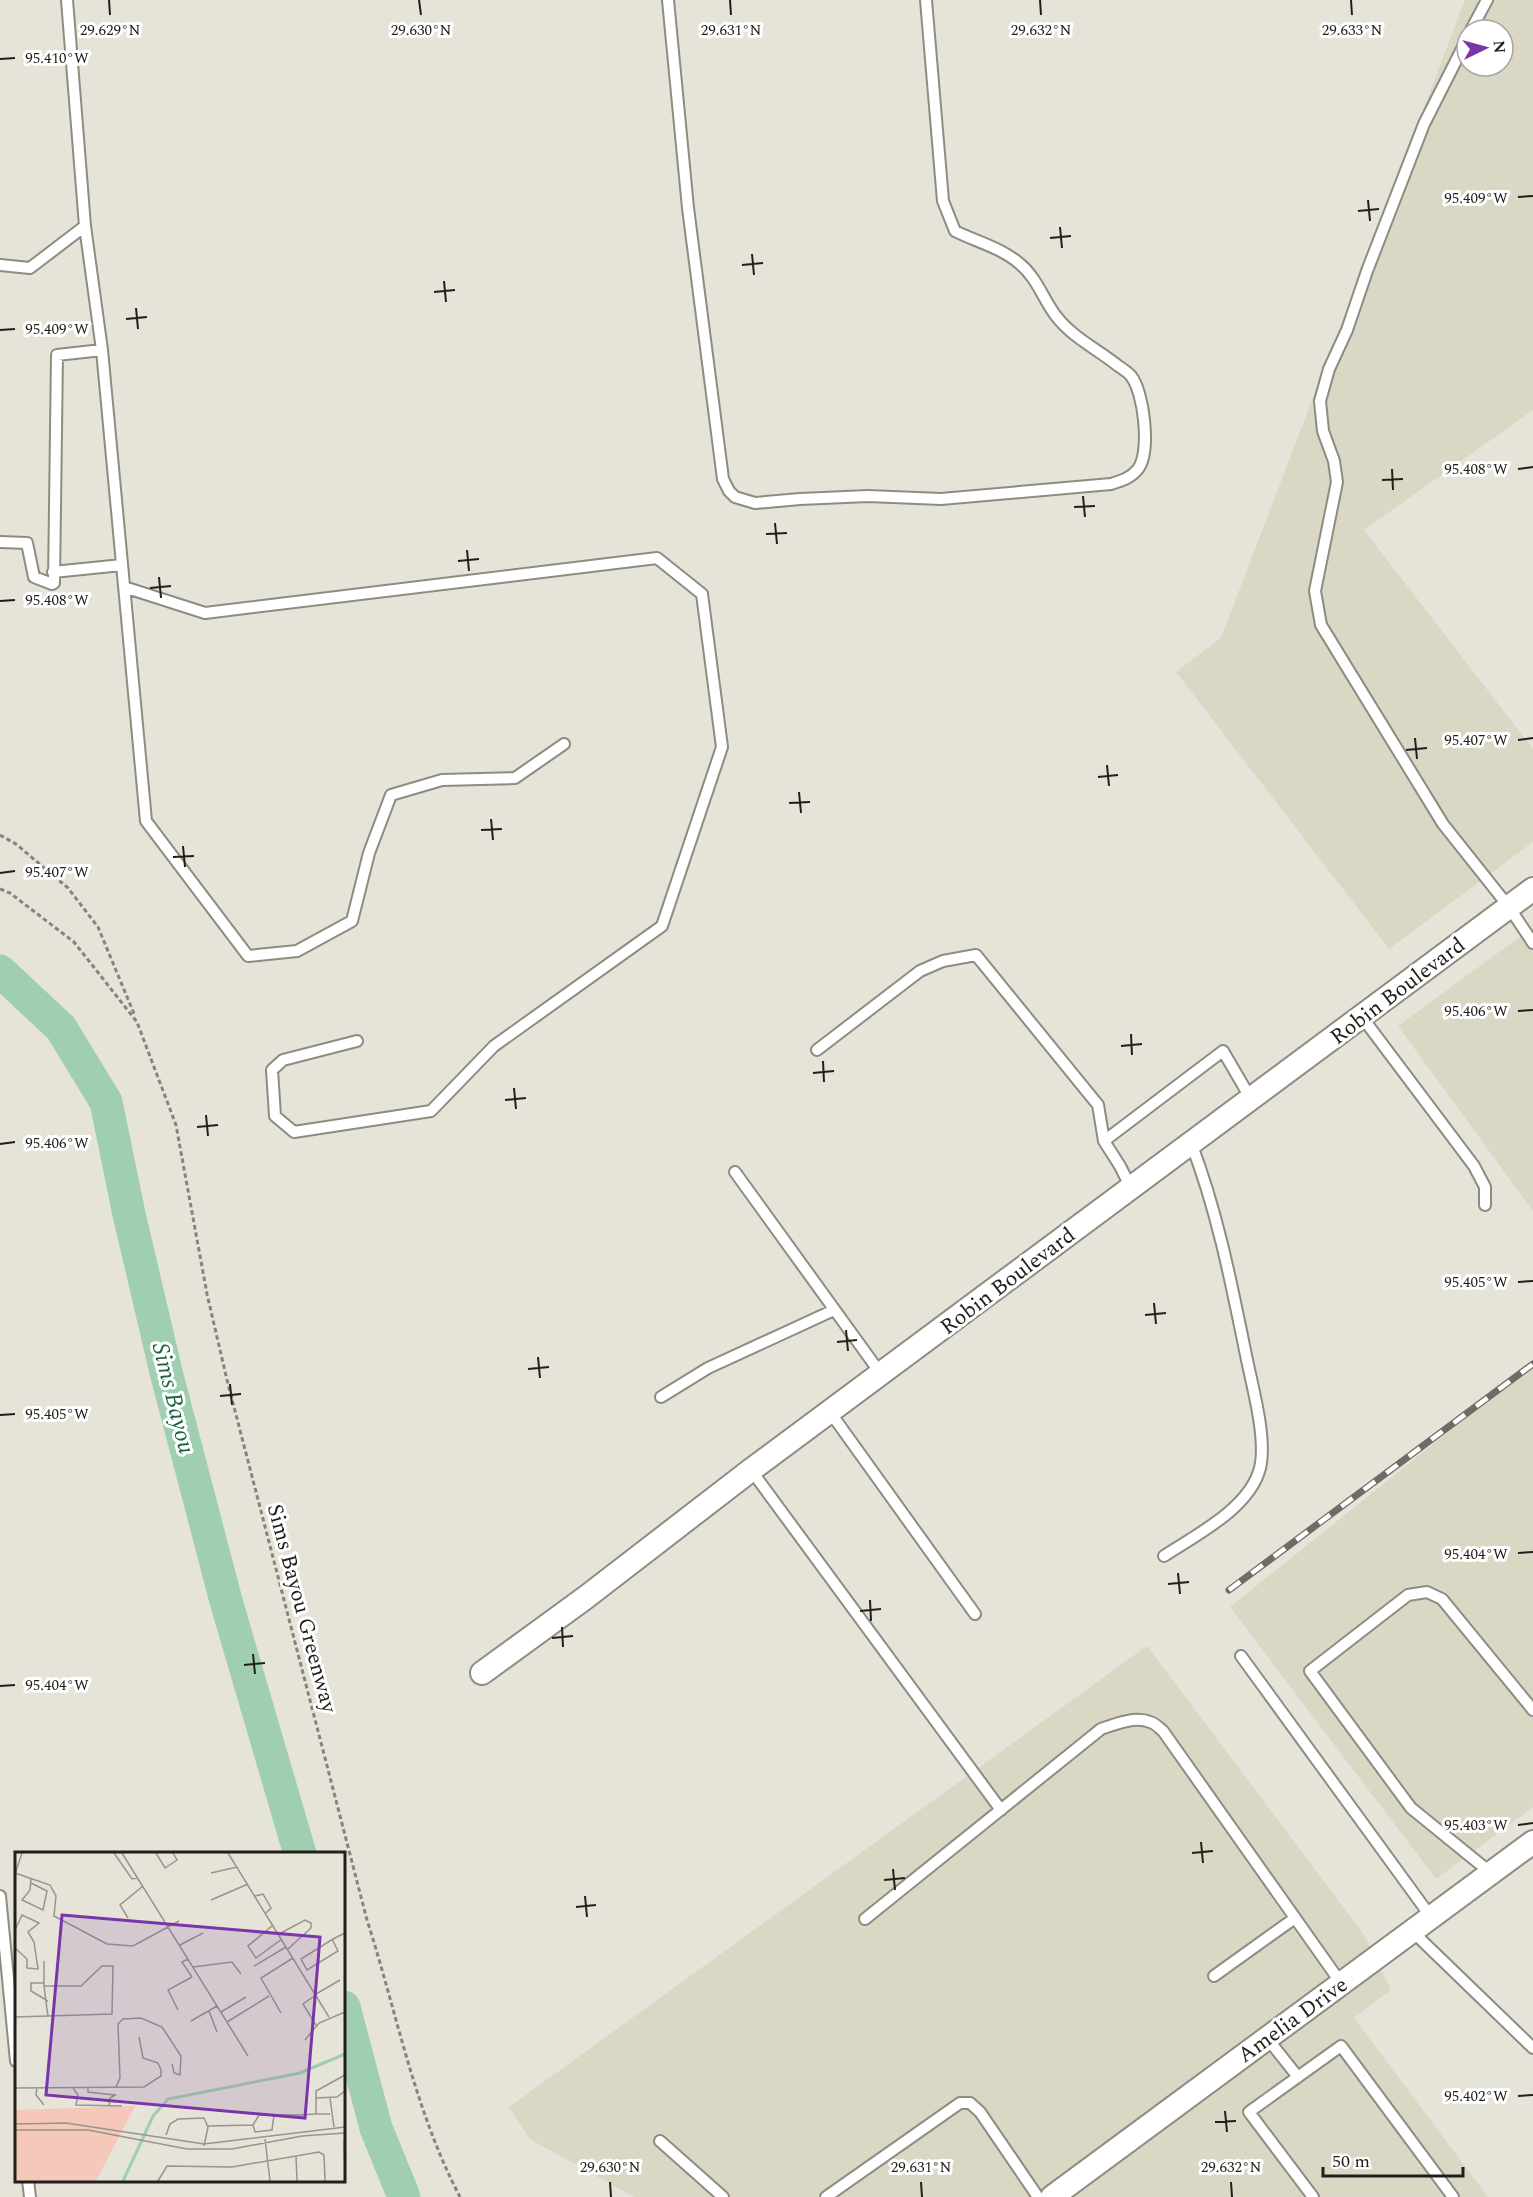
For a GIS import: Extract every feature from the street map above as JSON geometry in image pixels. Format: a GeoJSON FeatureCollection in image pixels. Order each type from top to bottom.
{"type":"FeatureCollection","features":[{"type":"Feature","properties":{"kind":"street","name":"Robin Boulevard"},"geometry":{"type":"LineString","coordinates":[[482,1673],[1533,889]]}},
{"type":"Feature","properties":{"kind":"street","name":"Amelia Drive"},"geometry":{"type":"LineString","coordinates":[[1052,2197],[1491,1873],[1532,1846]]}},
{"type":"Feature","properties":{"kind":"lane"},"geometry":{"type":"LineString","coordinates":[[68,0],[85,226],[102,350],[146,821],[248,956],[297,951],[352,921],[369,852],[391,795],[442,780],[515,778],[564,744]]}},
{"type":"Feature","properties":{"kind":"lane"},"geometry":{"type":"LineString","coordinates":[[668,0],[688,208],[723,479],[729,491],[735,497],[755,503],[800,498],[868,496],[941,499],[1111,484],[1126,480],[1139,468],[1145,450],[1144,420],[1139,394],[1132,377],[1100,351],[1079,339],[1056,317],[1041,288],[1021,264],[1002,251],[955,231],[948,218],[943,201],[926,0]]}},
{"type":"Feature","properties":{"kind":"lane"},"geometry":{"type":"LineString","coordinates":[[1478,18],[1487,0]]}},
{"type":"Feature","properties":{"kind":"lane"},"geometry":{"type":"LineString","coordinates":[[1455,63],[1424,124],[1367,271],[1347,330],[1329,369],[1320,401],[1323,431],[1334,461],[1337,482],[1315,591],[1320,626],[1443,824],[1509,907],[1533,943]]}},
{"type":"Feature","properties":{"kind":"lane"},"geometry":{"type":"LineString","coordinates":[[0,265],[30,267],[85,226]]}},
{"type":"Feature","properties":{"kind":"lane"},"geometry":{"type":"LineString","coordinates":[[0,542],[27,543],[36,579],[54,583],[57,355],[102,350]]}},
{"type":"Feature","properties":{"kind":"lane"},"geometry":{"type":"LineString","coordinates":[[124,587],[205,614],[657,558],[702,594],[722,747],[662,926],[494,1046],[431,1112],[294,1132],[275,1116],[272,1070],[283,1060],[357,1041]]}},
{"type":"Feature","properties":{"kind":"lane"},"geometry":{"type":"LineString","coordinates":[[53,572],[122,566]]}},
{"type":"Feature","properties":{"kind":"lane"},"geometry":{"type":"LineString","coordinates":[[817,1050],[920,971],[943,961],[976,955],[1098,1105],[1104,1141],[1131,1188]]}},
{"type":"Feature","properties":{"kind":"lane"},"geometry":{"type":"LineString","coordinates":[[1362,1017],[1474,1166],[1485,1187],[1485,1205]]}},
{"type":"Feature","properties":{"kind":"lane"},"geometry":{"type":"LineString","coordinates":[[1104,1141],[1223,1051],[1251,1099]]}},
{"type":"Feature","properties":{"kind":"lane"},"geometry":{"type":"LineString","coordinates":[[1164,1556],[1233,1509],[1249,1490],[1260,1469],[1261,1443],[1254,1395],[1232,1286],[1204,1177],[1191,1143]]}},
{"type":"Feature","properties":{"kind":"lane"},"geometry":{"type":"LineString","coordinates":[[735,1172],[881,1374]]}},
{"type":"Feature","properties":{"kind":"lane"},"geometry":{"type":"LineString","coordinates":[[661,1397],[708,1368],[834,1310]]}},
{"type":"Feature","properties":{"kind":"lane"},"geometry":{"type":"LineString","coordinates":[[830,1412],[975,1614]]}},
{"type":"Feature","properties":{"kind":"lane"},"geometry":{"type":"LineString","coordinates":[[752,1470],[1001,1810]]}},
{"type":"Feature","properties":{"kind":"lane"},"geometry":{"type":"LineString","coordinates":[[1491,1873],[1411,1808],[1310,1671],[1408,1595],[1427,1592],[1442,1599],[1533,1710]]}},
{"type":"Feature","properties":{"kind":"lane"},"geometry":{"type":"LineString","coordinates":[[1241,1656],[1431,1917]]}},
{"type":"Feature","properties":{"kind":"lane"},"geometry":{"type":"LineString","coordinates":[[865,1919],[1101,1729],[1118,1723],[1150,1722],[1163,1731],[1341,1983]]}},
{"type":"Feature","properties":{"kind":"lane"},"geometry":{"type":"LineString","coordinates":[[0,1896],[15,2052]]}},
{"type":"Feature","properties":{"kind":"lane"},"geometry":{"type":"LineString","coordinates":[[1214,1976],[1295,1918]]}},
{"type":"Feature","properties":{"kind":"lane"},"geometry":{"type":"LineString","coordinates":[[1412,1931],[1533,2048]]}},
{"type":"Feature","properties":{"kind":"lane"},"geometry":{"type":"LineString","coordinates":[[1267,2038],[1298,2077]]}},
{"type":"Feature","properties":{"kind":"lane"},"geometry":{"type":"LineString","coordinates":[[1313,2197],[1249,2112],[1341,2046],[1453,2197]]}},
{"type":"Feature","properties":{"kind":"lane"},"geometry":{"type":"LineString","coordinates":[[826,2197],[960,2103],[970,2103],[980,2112],[1038,2197]]}},
{"type":"Feature","properties":{"kind":"lane"},"geometry":{"type":"LineString","coordinates":[[660,2141],[723,2197]]}},
{"type":"Feature","properties":{"kind":"lane"},"geometry":{"type":"LineString","coordinates":[[28,2182],[30,2197]]}},
{"type":"Feature","properties":{"kind":"path","name":"Sims Bayou Greenway"},"geometry":{"type":"LineString","coordinates":[[0,835],[16,844],[68,888],[98,927],[176,1125],[207,1294],[227,1380],[367,1920],[384,1972],[417,2096],[445,2168],[460,2197]]}},
{"type":"Feature","properties":{"kind":"path","name":"Sims Bayou Greenway"},"geometry":{"type":"LineString","coordinates":[[0,889],[10,892],[74,942],[137,1022]]}},
{"type":"Feature","properties":{"kind":"shaded area"},"geometry":{"type":"Polygon","coordinates":[[[1465,0],[1533,0],[1533,410],[1364,530],[1533,749],[1533,842],[1389,949],[1176,672],[1221,638],[1455,26],[1455,78],[1515,78],[1515,18],[1458,18],[1465,0]]]}},
{"type":"Feature","properties":{"kind":"shaded area"},"geometry":{"type":"Polygon","coordinates":[[[1533,927],[1533,1211],[1398,1026],[1533,927]]]}},
{"type":"Feature","properties":{"kind":"shaded area"},"geometry":{"type":"Polygon","coordinates":[[[1533,1364],[1533,1807],[1436,1879],[1230,1607],[1533,1364]]]}},
{"type":"Feature","properties":{"kind":"shaded area"},"geometry":{"type":"Polygon","coordinates":[[[1147,1646],[1364,1935],[1391,1990],[1354,2018],[1488,2197],[634,2197],[530,2139],[509,2107],[1147,1646]]]}},
{"type":"Feature","properties":{"kind":"waterway","name":"Sims Bayou"},"geometry":{"type":"LineString","coordinates":[[0,971],[61,1028],[106,1102],[129,1214],[166,1372],[226,1601],[299,1852]]}},
{"type":"Feature","properties":{"kind":"waterway","name":"Sims Bayou"},"geometry":{"type":"LineString","coordinates":[[345,2011],[376,2128],[404,2197]]}},
{"type":"Feature","properties":{"kind":"railway"},"geometry":{"type":"LineString","coordinates":[[1229,1590],[1533,1364]]}}]}
